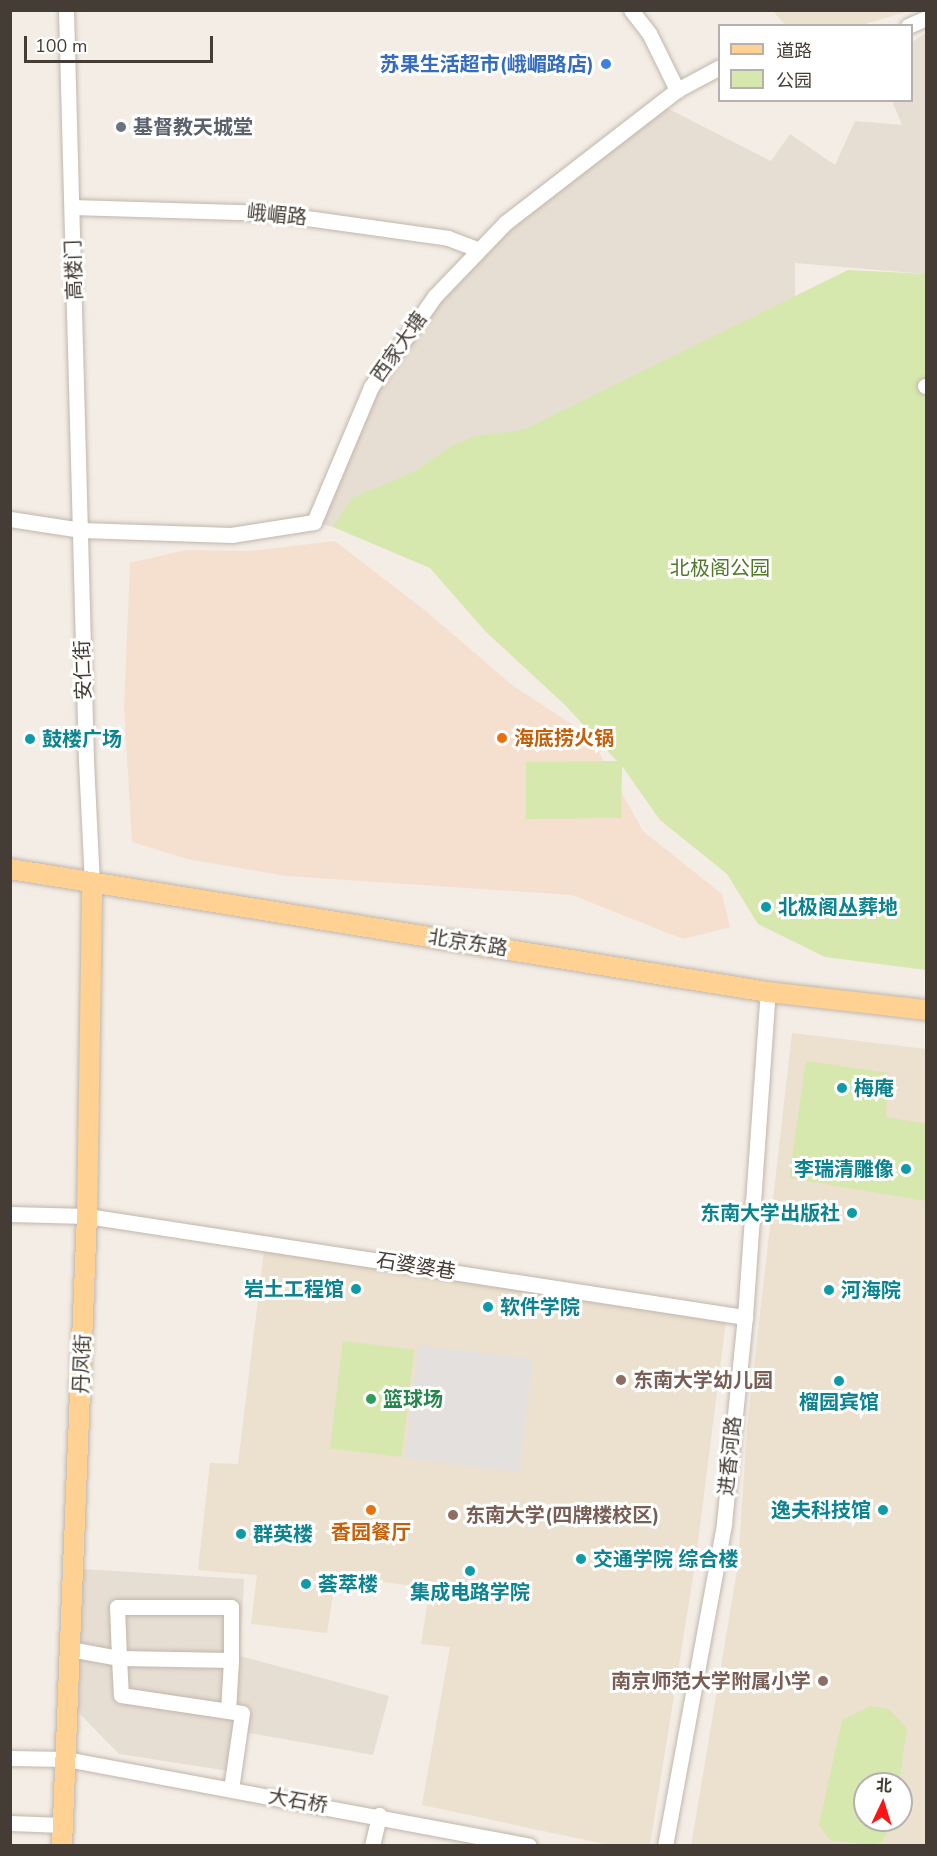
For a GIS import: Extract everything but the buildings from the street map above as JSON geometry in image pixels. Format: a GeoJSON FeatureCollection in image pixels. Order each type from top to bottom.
{"type":"FeatureCollection","features":[{"type":"Feature","properties":{"kind":"main road","name":"北京东路"},"geometry":{"type":"LineString","coordinates":[[10,869],[768,992],[927,1010]]}},
{"type":"Feature","properties":{"kind":"main road","name":"丹凤街"},"geometry":{"type":"LineString","coordinates":[[62,1845],[87,1216],[92,882]]}},
{"type":"Feature","properties":{"kind":"street","name":"高楼门"},"geometry":{"type":"LineString","coordinates":[[66,10],[81,530]]}},
{"type":"Feature","properties":{"kind":"street"},"geometry":{"type":"LineString","coordinates":[[631,10],[649,33],[677,90]]}},
{"type":"Feature","properties":{"kind":"street"},"geometry":{"type":"LineString","coordinates":[[913,24],[927,18]]}},
{"type":"Feature","properties":{"kind":"street","name":"西家大塘"},"geometry":{"type":"LineString","coordinates":[[81,530],[231,535],[314,522],[371,387],[435,296],[505,223],[677,90],[718,68]]}},
{"type":"Feature","properties":{"kind":"street","name":"峨嵋路"},"geometry":{"type":"LineString","coordinates":[[72,207],[271,213],[448,238],[479,249]]}},
{"type":"Feature","properties":{"kind":"street"},"geometry":{"type":"LineString","coordinates":[[10,519],[81,530]]}},
{"type":"Feature","properties":{"kind":"street","name":"安仁街"},"geometry":{"type":"LineString","coordinates":[[81,530],[92,882]]}},
{"type":"Feature","properties":{"kind":"street","name":"进香河路"},"geometry":{"type":"LineString","coordinates":[[665,1845],[724,1523],[745,1317],[768,992]]}},
{"type":"Feature","properties":{"kind":"street","name":"石婆婆巷"},"geometry":{"type":"LineString","coordinates":[[10,1214],[87,1216],[745,1317]]}},
{"type":"Feature","properties":{"kind":"street"},"geometry":{"type":"LineString","coordinates":[[228,1711],[231,1607],[117,1607],[120,1695],[228,1711],[242,1713],[231,1789]]}},
{"type":"Feature","properties":{"kind":"street"},"geometry":{"type":"LineString","coordinates":[[70,1649],[119,1658],[231,1660]]}},
{"type":"Feature","properties":{"kind":"street","name":"大石桥"},"geometry":{"type":"LineString","coordinates":[[10,1758],[66,1759],[379,1815],[529,1845]]}},
{"type":"Feature","properties":{"kind":"street"},"geometry":{"type":"LineString","coordinates":[[372,1845],[379,1815]]}},
{"type":"Feature","properties":{"kind":"street"},"geometry":{"type":"LineString","coordinates":[[10,1823],[63,1825]]}},
{"type":"Feature","properties":{"kind":"shaded area"},"geometry":{"type":"Polygon","coordinates":[[[773,11],[909,11],[865,24],[784,24],[773,11]]]}},
{"type":"Feature","properties":{"kind":"shaded area"},"geometry":{"type":"Polygon","coordinates":[[[926,33],[926,274],[795,263],[795,298],[333,527],[314,522],[371,387],[435,296],[505,223],[659,104],[771,161],[790,134],[835,165],[855,121],[902,125],[892,102],[913,102],[913,41],[926,33]]]}},
{"type":"Feature","properties":{"kind":"shaded area"},"geometry":{"type":"Polygon","coordinates":[[[335,541],[427,612],[512,685],[590,736],[643,831],[722,894],[730,927],[683,939],[572,895],[286,876],[187,859],[132,842],[124,707],[130,563],[185,550],[249,551],[335,541]]]}},
{"type":"Feature","properties":{"kind":"shaded area"},"geometry":{"type":"Polygon","coordinates":[[[792,1033],[926,1049],[926,1845],[691,1846],[738,1565],[747,1428],[792,1033]]]}},
{"type":"Feature","properties":{"kind":"shaded area","name":"东南大学(四牌楼校区)"},"geometry":{"type":"Polygon","coordinates":[[[264,1251],[726,1321],[695,1565],[650,1845],[609,1845],[422,1805],[450,1647],[421,1644],[430,1588],[336,1576],[327,1633],[251,1624],[257,1575],[198,1570],[210,1463],[238,1464],[264,1251]]]}},
{"type":"Feature","properties":{"kind":"shaded area"},"geometry":{"type":"Polygon","coordinates":[[[419,1345],[533,1359],[519,1472],[405,1458],[419,1345]]]}},
{"type":"Feature","properties":{"kind":"shaded area"},"geometry":{"type":"Polygon","coordinates":[[[82,1569],[244,1579],[240,1656],[389,1696],[373,1755],[244,1732],[235,1772],[119,1754],[75,1709],[82,1569]]]}},
{"type":"Feature","properties":{"kind":"green space","name":"北极阁公园"},"geometry":{"type":"Polygon","coordinates":[[[848,270],[926,274],[926,970],[825,957],[758,924],[727,874],[660,820],[622,766],[621,818],[526,819],[526,762],[617,761],[564,704],[485,631],[430,568],[333,527],[352,498],[415,471],[451,446],[475,436],[523,430],[848,270]]]}},
{"type":"Feature","properties":{"kind":"green space"},"geometry":{"type":"Polygon","coordinates":[[[806,1061],[888,1073],[886,1117],[926,1124],[926,1201],[789,1178],[806,1061]]]}},
{"type":"Feature","properties":{"kind":"green space","name":"篮球场"},"geometry":{"type":"Polygon","coordinates":[[[343,1341],[414,1350],[401,1457],[330,1448],[343,1341]]]}},
{"type":"Feature","properties":{"kind":"green space"},"geometry":{"type":"Polygon","coordinates":[[[870,1706],[889,1709],[907,1728],[901,1772],[853,1772],[853,1832],[888,1832],[882,1842],[871,1845],[830,1840],[819,1825],[842,1720],[870,1706]]]}},
{"type":"Feature","properties":{"kind":"place","name":"苏果生活超市(峨嵋路店)"},"geometry":{"type":"Point","coordinates":[606,64]}},
{"type":"Feature","properties":{"kind":"place","name":"基督教天城堂"},"geometry":{"type":"Point","coordinates":[121,127]}},
{"type":"Feature","properties":{"kind":"place","name":"海底捞火锅"},"geometry":{"type":"Point","coordinates":[502,738]}},
{"type":"Feature","properties":{"kind":"place","name":"鼓楼广场"},"geometry":{"type":"Point","coordinates":[30,739]}},
{"type":"Feature","properties":{"kind":"place","name":"北极阁丛葬地"},"geometry":{"type":"Point","coordinates":[766,907]}},
{"type":"Feature","properties":{"kind":"place","name":"梅庵"},"geometry":{"type":"Point","coordinates":[842,1088]}},
{"type":"Feature","properties":{"kind":"place","name":"李瑞清雕像"},"geometry":{"type":"Point","coordinates":[906,1169]}},
{"type":"Feature","properties":{"kind":"place","name":"东南大学出版社"},"geometry":{"type":"Point","coordinates":[852,1213]}},
{"type":"Feature","properties":{"kind":"place","name":"岩土工程馆"},"geometry":{"type":"Point","coordinates":[356,1289]}},
{"type":"Feature","properties":{"kind":"place","name":"河海院"},"geometry":{"type":"Point","coordinates":[829,1290]}},
{"type":"Feature","properties":{"kind":"place","name":"软件学院"},"geometry":{"type":"Point","coordinates":[488,1307]}},
{"type":"Feature","properties":{"kind":"place","name":"东南大学幼儿园"},"geometry":{"type":"Point","coordinates":[621,1380]}},
{"type":"Feature","properties":{"kind":"place","name":"榴园宾馆"},"geometry":{"type":"Point","coordinates":[839,1381]}},
{"type":"Feature","properties":{"kind":"place","name":"篮球场"},"geometry":{"type":"Point","coordinates":[371,1399]}},
{"type":"Feature","properties":{"kind":"place","name":"香园餐厅"},"geometry":{"type":"Point","coordinates":[371,1510]}},
{"type":"Feature","properties":{"kind":"place","name":"逸夫科技馆"},"geometry":{"type":"Point","coordinates":[883,1510]}},
{"type":"Feature","properties":{"kind":"place","name":"东南大学(四牌楼校区)"},"geometry":{"type":"Point","coordinates":[453,1515]}},
{"type":"Feature","properties":{"kind":"place","name":"群英楼"},"geometry":{"type":"Point","coordinates":[241,1534]}},
{"type":"Feature","properties":{"kind":"place","name":"交通学院 综合楼"},"geometry":{"type":"Point","coordinates":[581,1559]}},
{"type":"Feature","properties":{"kind":"place","name":"集成电路学院"},"geometry":{"type":"Point","coordinates":[470,1571]}},
{"type":"Feature","properties":{"kind":"place","name":"荟萃楼"},"geometry":{"type":"Point","coordinates":[306,1584]}},
{"type":"Feature","properties":{"kind":"place","name":"南京师范大学附属小学"},"geometry":{"type":"Point","coordinates":[823,1681]}}]}
